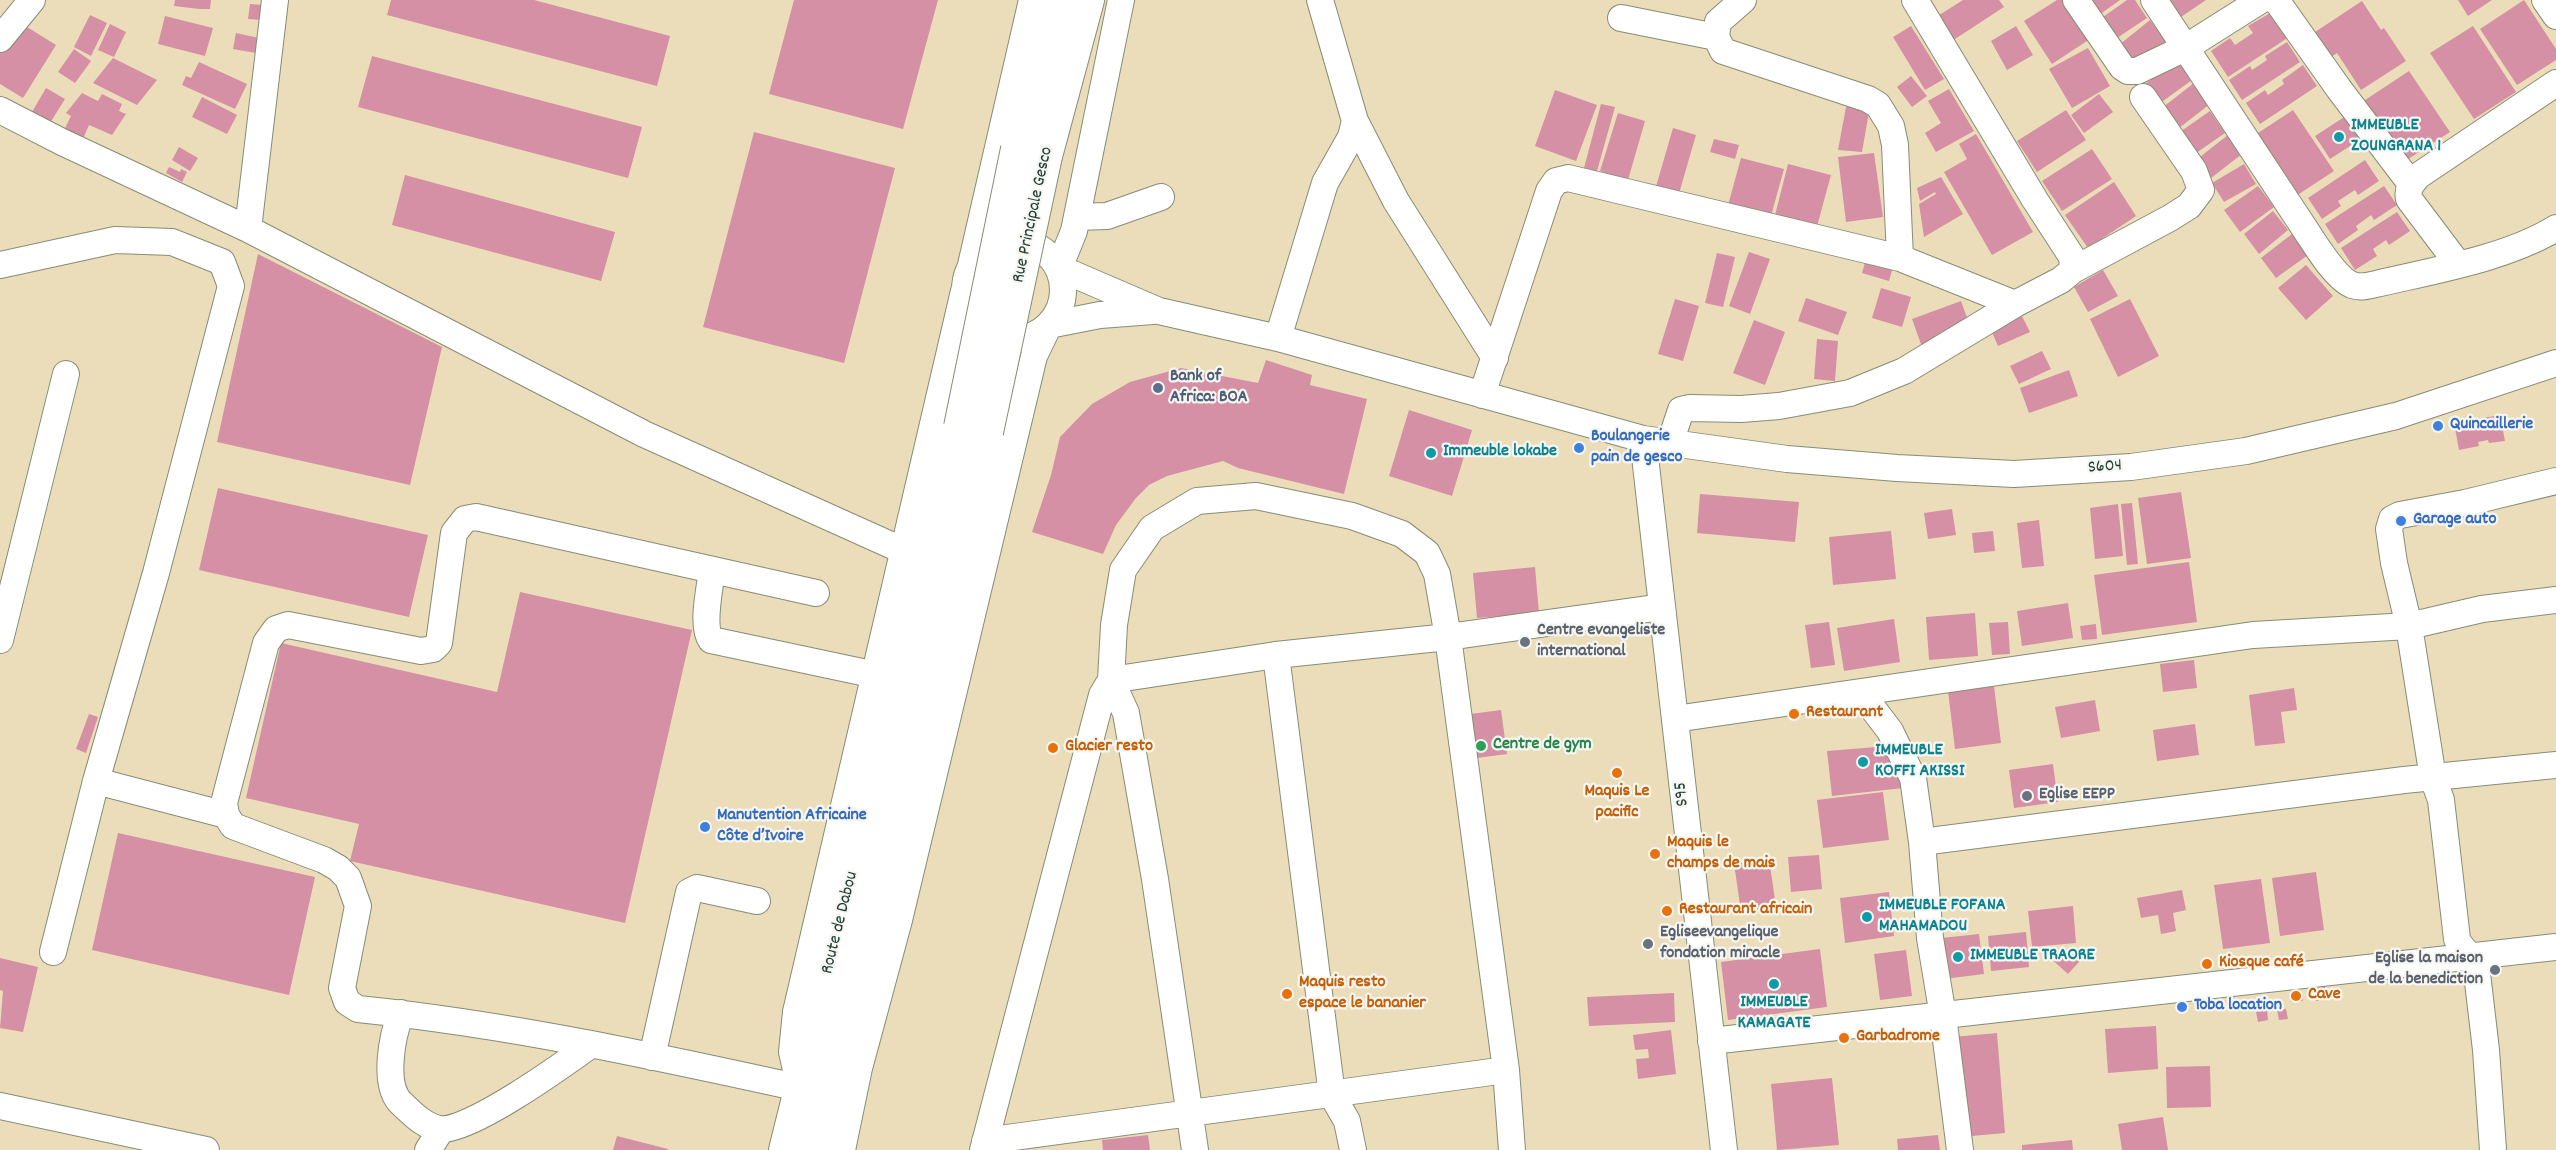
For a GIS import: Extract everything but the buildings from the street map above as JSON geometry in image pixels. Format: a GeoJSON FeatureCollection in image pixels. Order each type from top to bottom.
{"type":"FeatureCollection","features":[{"type":"Feature","properties":{"kind":"main road","name":"Rue Principale Gesco"},"geometry":{"type":"LineString","coordinates":[[900,691],[974,429],[1032,152],[1058,0]]}},
{"type":"Feature","properties":{"kind":"main road","name":"Rue Principale Gesco"},"geometry":{"type":"LineString","coordinates":[[1032,152],[1088,0]]}},
{"type":"Feature","properties":{"kind":"main road","name":"Route de Dabou"},"geometry":{"type":"LineString","coordinates":[[785,1150],[900,691]]}},
{"type":"Feature","properties":{"kind":"main road","name":"Route de Dabou"},"geometry":{"type":"LineString","coordinates":[[817,1150],[900,691]]}},
{"type":"Feature","properties":{"kind":"street"},"geometry":{"type":"LineString","coordinates":[[0,39],[32,0]]}},
{"type":"Feature","properties":{"kind":"street"},"geometry":{"type":"LineString","coordinates":[[248,229],[275,0]]}},
{"type":"Feature","properties":{"kind":"street"},"geometry":{"type":"LineString","coordinates":[[712,570],[707,624],[707,634],[711,640],[900,691],[904,551],[1032,0]]}},
{"type":"Feature","properties":{"kind":"street"},"geometry":{"type":"LineString","coordinates":[[1059,268],[1074,231],[1121,0]]}},
{"type":"Feature","properties":{"kind":"street"},"geometry":{"type":"LineString","coordinates":[[1320,0],[1355,121],[1396,201],[1495,358]]}},
{"type":"Feature","properties":{"kind":"street"},"geometry":{"type":"LineString","coordinates":[[1743,0],[1718,22],[1716,37],[1723,51],[1868,99],[1878,105],[1885,114],[1891,126],[1895,145],[1900,258]]}},
{"type":"Feature","properties":{"kind":"street"},"geometry":{"type":"LineString","coordinates":[[1915,0],[2035,200],[2072,257],[2073,270]]}},
{"type":"Feature","properties":{"kind":"street"},"geometry":{"type":"LineString","coordinates":[[2076,0],[2122,67],[2128,71],[2137,71],[2185,48],[2261,0]]}},
{"type":"Feature","properties":{"kind":"street"},"geometry":{"type":"LineString","coordinates":[[2154,0],[2305,230],[2330,264],[2352,285],[2363,286],[2458,264],[2511,248],[2556,228]]}},
{"type":"Feature","properties":{"kind":"street"},"geometry":{"type":"LineString","coordinates":[[2277,0],[2339,89],[2411,184]]}},
{"type":"Feature","properties":{"kind":"street"},"geometry":{"type":"LineString","coordinates":[[2545,0],[2556,16]]}},
{"type":"Feature","properties":{"kind":"street"},"geometry":{"type":"LineString","coordinates":[[1622,18],[1716,37]]}},
{"type":"Feature","properties":{"kind":"street"},"geometry":{"type":"LineString","coordinates":[[2458,264],[2409,199],[2408,192],[2411,184],[2418,176],[2556,83]]}},
{"type":"Feature","properties":{"kind":"street"},"geometry":{"type":"LineString","coordinates":[[1670,443],[1681,410],[1690,408],[1741,410],[1779,406],[1850,393],[1904,371],[2014,304],[2061,280],[2073,270],[2189,206],[2202,190],[2194,171],[2143,97]]}},
{"type":"Feature","properties":{"kind":"street"},"geometry":{"type":"LineString","coordinates":[[0,110],[62,142],[248,229],[644,434],[904,551]]}},
{"type":"Feature","properties":{"kind":"street"},"geometry":{"type":"LineString","coordinates":[[1278,338],[1325,183],[1351,136],[1355,121]]}},
{"type":"Feature","properties":{"kind":"street"},"geometry":{"type":"LineString","coordinates":[[1482,395],[1549,191],[1556,182],[1568,178],[1900,258],[2014,304]]}},
{"type":"Feature","properties":{"kind":"street"},"geometry":{"type":"LineString","coordinates":[[1077,217],[1107,216],[1161,197]]}},
{"type":"Feature","properties":{"kind":"street"},"geometry":{"type":"LineString","coordinates":[[0,265],[116,240],[172,242],[222,262],[231,286],[156,573],[96,781],[53,952]]}},
{"type":"Feature","properties":{"kind":"street"},"geometry":{"type":"LineString","coordinates":[[842,1150],[1034,356],[1049,325],[1059,313],[1064,298],[1064,282],[1059,268],[1050,255],[1038,246],[1023,241],[1008,240],[980,253],[971,265]]}},
{"type":"Feature","properties":{"kind":"street"},"geometry":{"type":"LineString","coordinates":[[1059,268],[1159,311]]}},
{"type":"Feature","properties":{"kind":"street"},"geometry":{"type":"LineString","coordinates":[[964,291],[967,307],[976,321],[988,332],[1004,338],[1020,339],[1036,334],[1049,325],[1100,315],[1159,311]]}},
{"type":"Feature","properties":{"kind":"street","name":"S604"},"geometry":{"type":"LineString","coordinates":[[1159,311],[1278,338],[1643,439],[1787,459],[2014,474],[2131,467],[2246,451],[2396,416],[2556,363]]}},
{"type":"Feature","properties":{"kind":"street"},"geometry":{"type":"LineString","coordinates":[[0,640],[66,374]]}},
{"type":"Feature","properties":{"kind":"street","name":"S95"},"geometry":{"type":"LineString","coordinates":[[1643,439],[1724,1150]]}},
{"type":"Feature","properties":{"kind":"street"},"geometry":{"type":"LineString","coordinates":[[2493,1150],[2486,1050],[2476,966],[2472,958],[2461,948],[2457,939],[2441,800],[2433,778],[2409,626],[2394,563],[2389,529],[2392,519],[2400,514],[2465,503],[2556,481]]}},
{"type":"Feature","properties":{"kind":"street"},"geometry":{"type":"LineString","coordinates":[[1195,1150],[1155,879],[1126,713],[1112,680],[1114,625],[1123,570],[1152,528],[1197,501],[1256,496],[1352,516],[1402,534],[1427,553],[1437,574],[1448,637],[1506,1070],[1512,1150]]}},
{"type":"Feature","properties":{"kind":"street"},"geometry":{"type":"LineString","coordinates":[[800,1088],[652,1057],[438,1017],[358,1009],[347,1002],[342,988],[358,906],[348,878],[338,868],[324,860],[233,826],[226,815],[224,802],[266,643],[276,629],[288,625],[421,651],[433,649],[439,643],[454,533],[465,519],[476,517],[816,593]]}},
{"type":"Feature","properties":{"kind":"street"},"geometry":{"type":"LineString","coordinates":[[1675,720],[2253,635],[2409,626],[2482,609],[2556,600]]}},
{"type":"Feature","properties":{"kind":"street"},"geometry":{"type":"LineString","coordinates":[[1506,1070],[984,1146],[1102,695],[1112,680],[1276,655],[1448,637],[1662,607]]}},
{"type":"Feature","properties":{"kind":"street"},"geometry":{"type":"LineString","coordinates":[[1276,655],[1332,1095],[1347,1121],[1353,1150]]}},
{"type":"Feature","properties":{"kind":"street"},"geometry":{"type":"LineString","coordinates":[[1861,693],[1890,731],[1913,778],[1922,842],[1930,938],[1943,1016],[1960,1150]]}},
{"type":"Feature","properties":{"kind":"street"},"geometry":{"type":"LineString","coordinates":[[1922,842],[2433,778],[2556,765]]}},
{"type":"Feature","properties":{"kind":"street"},"geometry":{"type":"LineString","coordinates":[[96,781],[226,815]]}},
{"type":"Feature","properties":{"kind":"street"},"geometry":{"type":"LineString","coordinates":[[652,1057],[689,892],[697,888],[757,901]]}},
{"type":"Feature","properties":{"kind":"street"},"geometry":{"type":"LineString","coordinates":[[1711,1041],[2556,947]]}},
{"type":"Feature","properties":{"kind":"street"},"geometry":{"type":"LineString","coordinates":[[401,1013],[394,1032],[390,1061],[395,1098],[420,1121],[435,1140],[533,1085],[590,1046]]}},
{"type":"Feature","properties":{"kind":"street"},"geometry":{"type":"LineString","coordinates":[[0,1106],[206,1150]]}},
{"type":"Feature","properties":{"kind":"place","name":"IMMEUBLE ZOUNGRANA 1"},"geometry":{"type":"Point","coordinates":[2339,137]}},
{"type":"Feature","properties":{"kind":"place","name":"Bank of Africa: BOA"},"geometry":{"type":"Point","coordinates":[1158,388]}},
{"type":"Feature","properties":{"kind":"place","name":"Quincaillerie"},"geometry":{"type":"Point","coordinates":[2438,426]}},
{"type":"Feature","properties":{"kind":"place","name":"Boulangerie pain de gesco"},"geometry":{"type":"Point","coordinates":[1579,448]}},
{"type":"Feature","properties":{"kind":"place","name":"Immeuble lokabe"},"geometry":{"type":"Point","coordinates":[1431,453]}},
{"type":"Feature","properties":{"kind":"place","name":"Garage auto"},"geometry":{"type":"Point","coordinates":[2401,521]}},
{"type":"Feature","properties":{"kind":"place","name":"Centre evangeliste international"},"geometry":{"type":"Point","coordinates":[1525,642]}},
{"type":"Feature","properties":{"kind":"place","name":"Restaurant"},"geometry":{"type":"Point","coordinates":[1794,714]}},
{"type":"Feature","properties":{"kind":"place","name":"Centre de gym"},"geometry":{"type":"Point","coordinates":[1481,746]}},
{"type":"Feature","properties":{"kind":"place","name":"Glacier resto"},"geometry":{"type":"Point","coordinates":[1053,748]}},
{"type":"Feature","properties":{"kind":"place","name":"IMMEUBLE KOFFI AKISSI"},"geometry":{"type":"Point","coordinates":[1863,762]}},
{"type":"Feature","properties":{"kind":"place","name":"Maquis Le pacific"},"geometry":{"type":"Point","coordinates":[1617,773]}},
{"type":"Feature","properties":{"kind":"place","name":"Eglise EEPP"},"geometry":{"type":"Point","coordinates":[2027,796]}},
{"type":"Feature","properties":{"kind":"place","name":"Manutention Africaine Côte d’Ivoire"},"geometry":{"type":"Point","coordinates":[705,827]}},
{"type":"Feature","properties":{"kind":"place","name":"Maquis le champs de mais"},"geometry":{"type":"Point","coordinates":[1655,854]}},
{"type":"Feature","properties":{"kind":"place","name":"Restaurant africain"},"geometry":{"type":"Point","coordinates":[1667,911]}},
{"type":"Feature","properties":{"kind":"place","name":"IMMEUBLE FOFANA MAHAMADOU"},"geometry":{"type":"Point","coordinates":[1867,917]}},
{"type":"Feature","properties":{"kind":"place","name":"Egliseevangelique fondation miracle"},"geometry":{"type":"Point","coordinates":[1648,944]}},
{"type":"Feature","properties":{"kind":"place","name":"IMMEUBLE TRAORE"},"geometry":{"type":"Point","coordinates":[1958,957]}},
{"type":"Feature","properties":{"kind":"place","name":"Kiosque café"},"geometry":{"type":"Point","coordinates":[2207,964]}},
{"type":"Feature","properties":{"kind":"place","name":"Eglise la maison de la benediction"},"geometry":{"type":"Point","coordinates":[2495,970]}},
{"type":"Feature","properties":{"kind":"place","name":"IMMEUBLE KAMAGATE"},"geometry":{"type":"Point","coordinates":[1774,984]}},
{"type":"Feature","properties":{"kind":"place","name":"Maquis resto espace le bananier"},"geometry":{"type":"Point","coordinates":[1287,994]}},
{"type":"Feature","properties":{"kind":"place","name":"Cave"},"geometry":{"type":"Point","coordinates":[2296,996]}},
{"type":"Feature","properties":{"kind":"place","name":"Toba location"},"geometry":{"type":"Point","coordinates":[2182,1007]}},
{"type":"Feature","properties":{"kind":"place","name":"Garbadrome"},"geometry":{"type":"Point","coordinates":[1844,1038]}}]}
